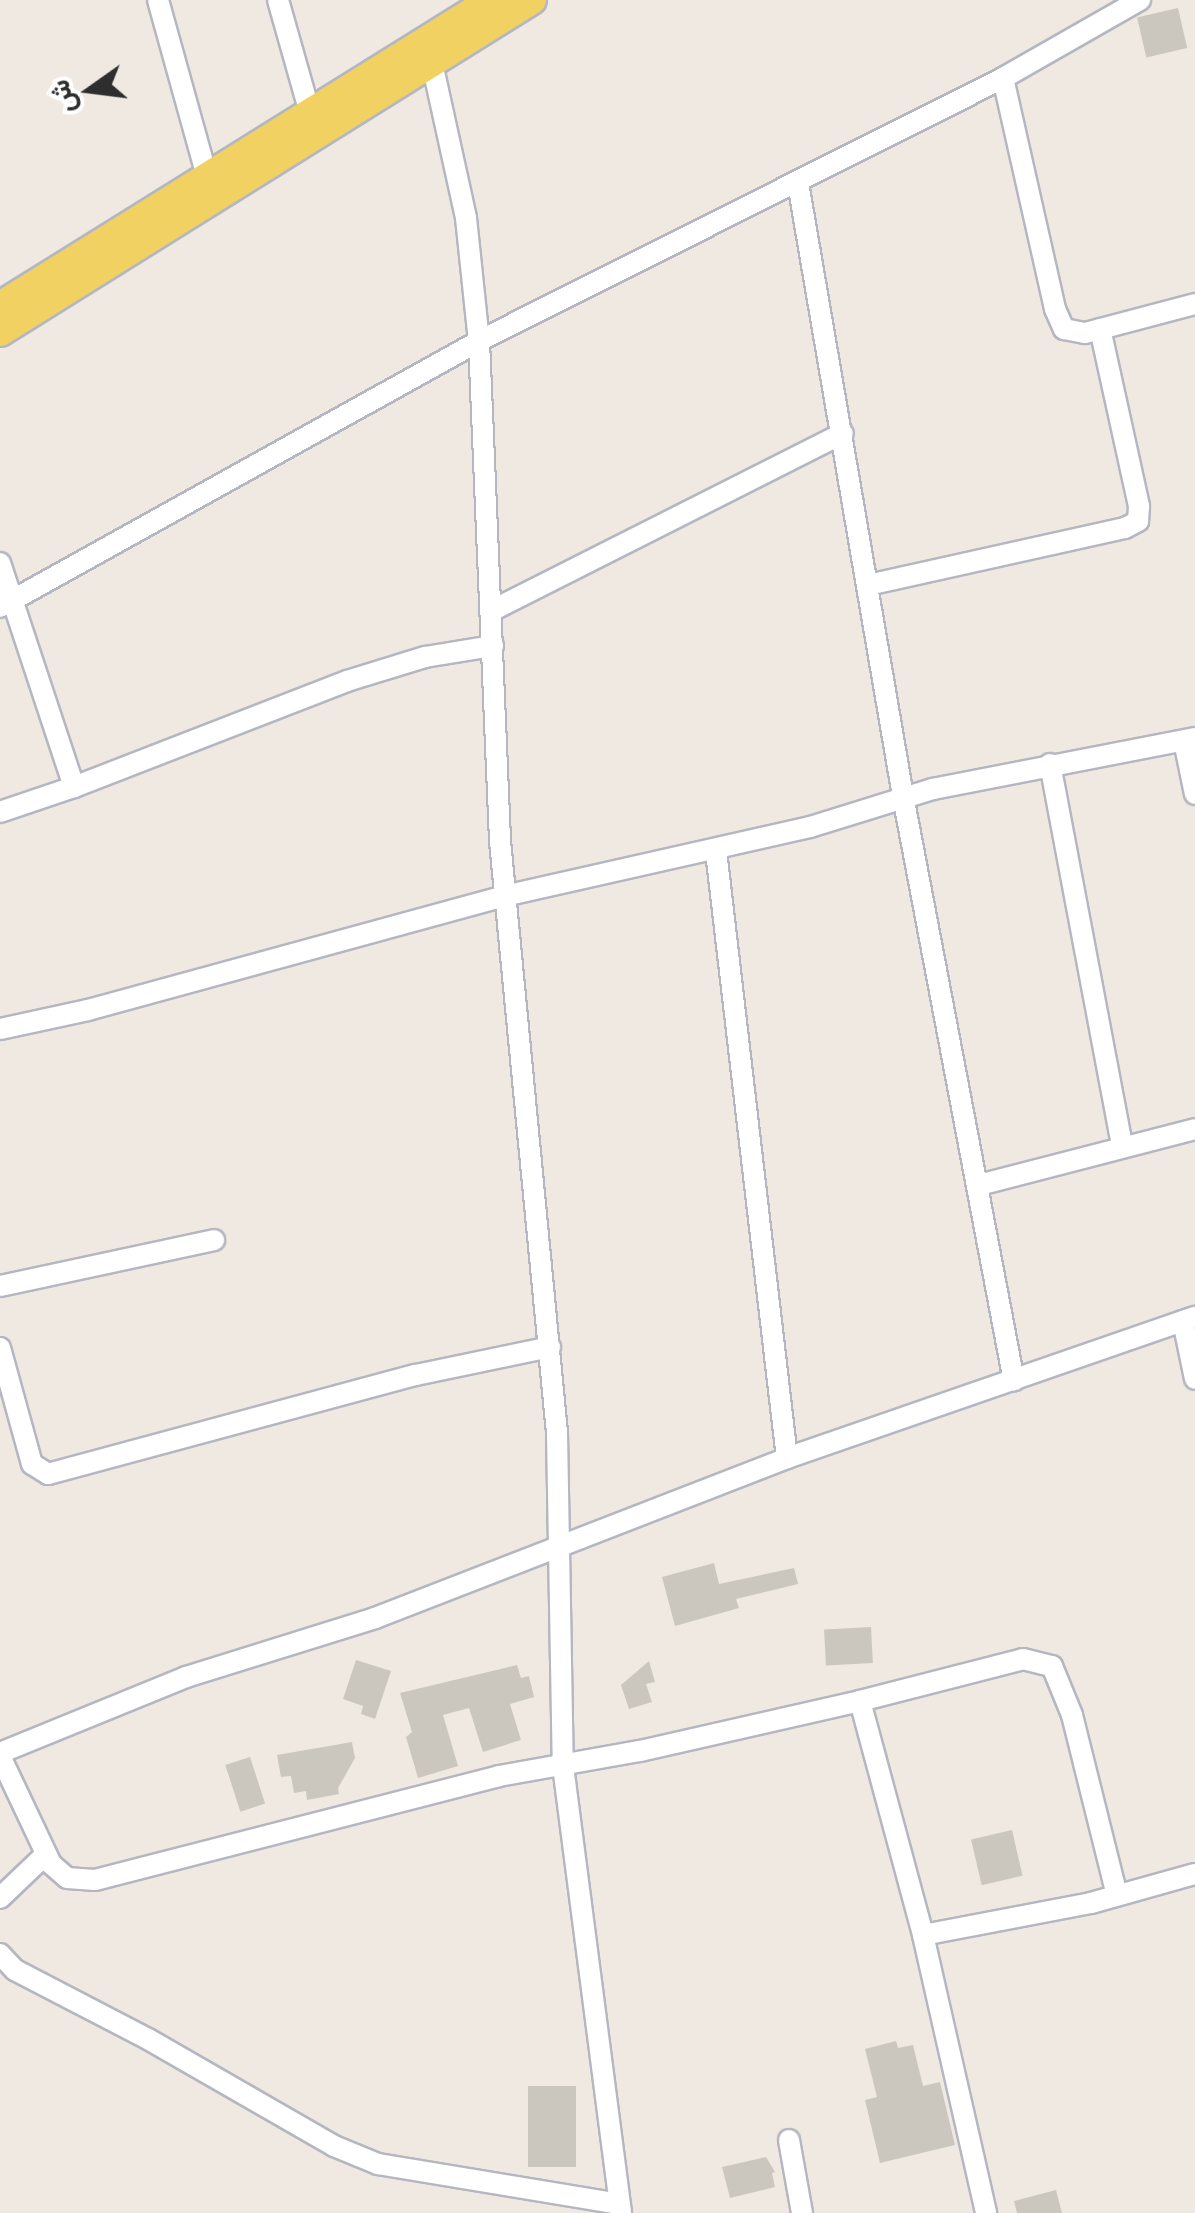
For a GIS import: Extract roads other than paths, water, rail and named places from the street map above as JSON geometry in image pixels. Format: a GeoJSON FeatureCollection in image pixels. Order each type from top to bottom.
{"type":"FeatureCollection","features":[{"type":"Feature","properties":{"kind":"main road"},"geometry":{"type":"LineString","coordinates":[[0,306],[491,0]]}},
{"type":"Feature","properties":{"kind":"main road"},"geometry":{"type":"LineString","coordinates":[[0,332],[432,62],[466,17],[532,0]]}},
{"type":"Feature","properties":{"kind":"street"},"geometry":{"type":"LineString","coordinates":[[158,0],[207,176]]}},
{"type":"Feature","properties":{"kind":"street"},"geometry":{"type":"LineString","coordinates":[[278,0],[310,113]]}},
{"type":"Feature","properties":{"kind":"street"},"geometry":{"type":"LineString","coordinates":[[7,604],[480,341],[1003,78],[1140,0]]}},
{"type":"Feature","properties":{"kind":"street"},"geometry":{"type":"LineString","coordinates":[[0,1954],[16,1970],[363,2158],[620,2208],[562,1766],[557,1433],[504,896],[480,341],[466,218],[432,62]]}},
{"type":"Feature","properties":{"kind":"street"},"geometry":{"type":"LineString","coordinates":[[1003,78],[1058,320],[1074,333],[1195,304]]}},
{"type":"Feature","properties":{"kind":"street"},"geometry":{"type":"LineString","coordinates":[[798,183],[903,796],[1014,1381]]}},
{"type":"Feature","properties":{"kind":"street"},"geometry":{"type":"LineString","coordinates":[[868,585],[1125,528],[1138,520],[1139,506],[1100,329]]}},
{"type":"Feature","properties":{"kind":"street"},"geometry":{"type":"LineString","coordinates":[[492,612],[843,433]]}},
{"type":"Feature","properties":{"kind":"street"},"geometry":{"type":"LineString","coordinates":[[0,563],[7,604],[74,787]]}},
{"type":"Feature","properties":{"kind":"street"},"geometry":{"type":"LineString","coordinates":[[0,812],[360,676],[425,657],[493,646]]}},
{"type":"Feature","properties":{"kind":"street"},"geometry":{"type":"LineString","coordinates":[[0,1029],[106,1005],[504,896],[716,850],[903,796],[1050,764],[1189,740],[1195,794]]}},
{"type":"Feature","properties":{"kind":"street"},"geometry":{"type":"LineString","coordinates":[[1050,764],[1122,1146]]}},
{"type":"Feature","properties":{"kind":"street"},"geometry":{"type":"LineString","coordinates":[[716,850],[787,1458]]}},
{"type":"Feature","properties":{"kind":"street"},"geometry":{"type":"LineString","coordinates":[[979,1184],[1195,1130]]}},
{"type":"Feature","properties":{"kind":"street"},"geometry":{"type":"LineString","coordinates":[[0,1286],[214,1240]]}},
{"type":"Feature","properties":{"kind":"street"},"geometry":{"type":"LineString","coordinates":[[1118,1896],[1072,1714],[1052,1666],[1023,1659],[860,1701],[485,1780],[110,1878],[67,1878],[45,1855],[0,1754],[186,1677],[375,1618],[787,1458],[1189,1319],[1195,1380]]}},
{"type":"Feature","properties":{"kind":"street"},"geometry":{"type":"LineString","coordinates":[[0,1348],[6,1400],[32,1464],[48,1474],[416,1375],[550,1347]]}},
{"type":"Feature","properties":{"kind":"street"},"geometry":{"type":"LineString","coordinates":[[860,1701],[922,1935],[986,2213]]}},
{"type":"Feature","properties":{"kind":"street"},"geometry":{"type":"LineString","coordinates":[[0,1898],[45,1855]]}},
{"type":"Feature","properties":{"kind":"street"},"geometry":{"type":"LineString","coordinates":[[922,1935],[1118,1896],[1195,1874]]}},
{"type":"Feature","properties":{"kind":"street"},"geometry":{"type":"LineString","coordinates":[[789,2140],[802,2213]]}}]}
